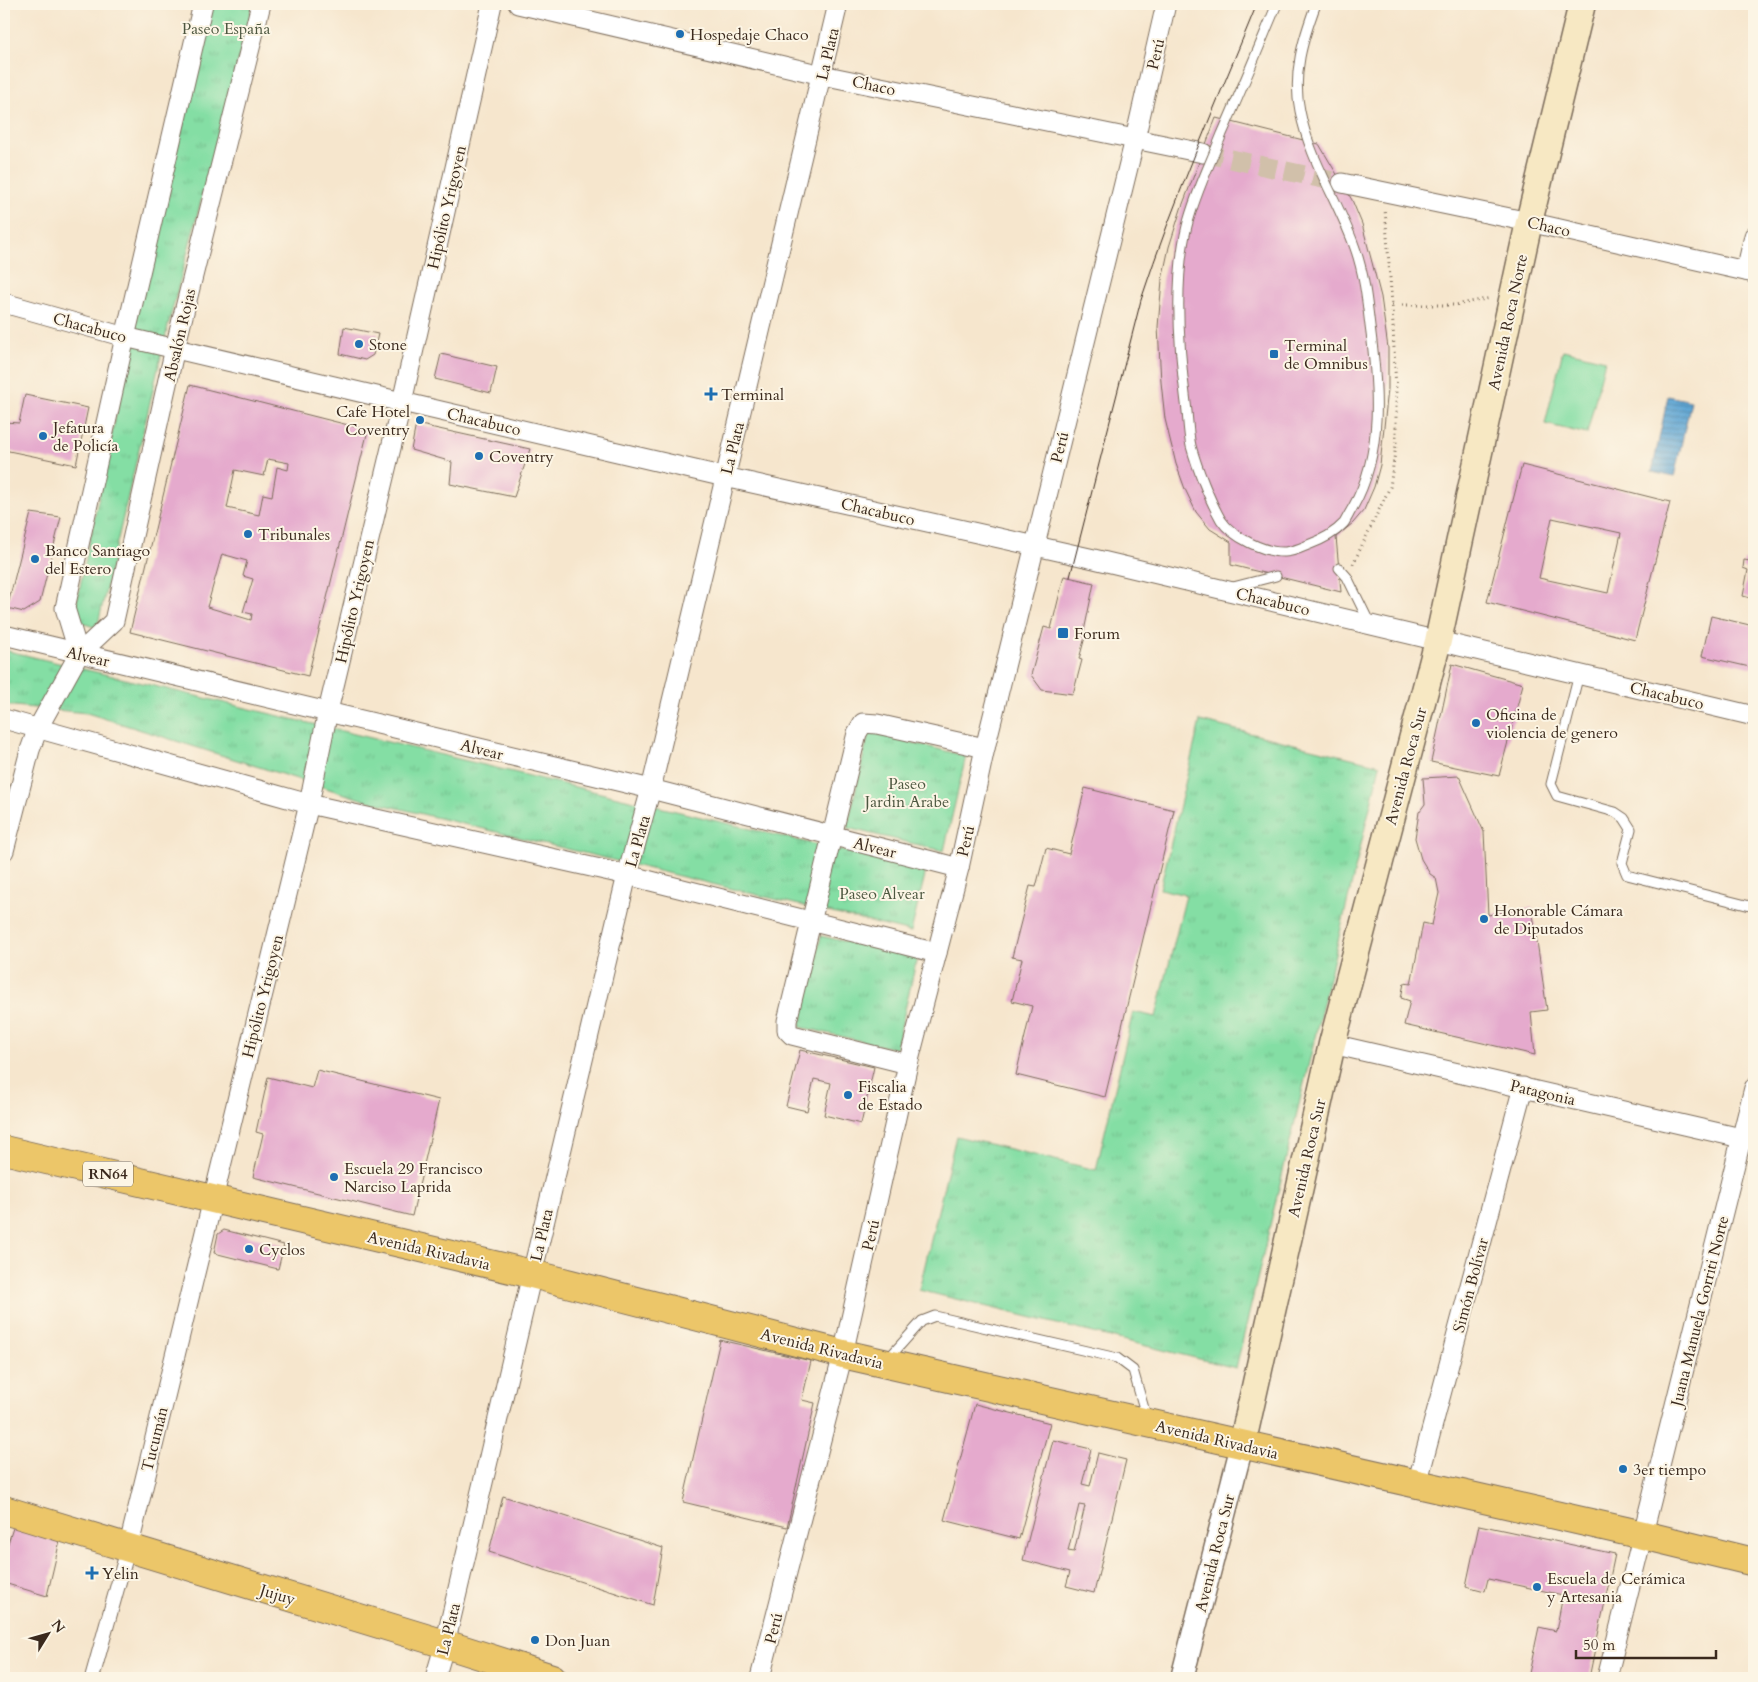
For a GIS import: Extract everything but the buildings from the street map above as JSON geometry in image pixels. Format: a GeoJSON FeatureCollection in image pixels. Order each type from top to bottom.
{"type":"FeatureCollection","features":[{"type":"Feature","properties":{"kind":"main road","name":"Avenida Roca Norte"},"geometry":{"type":"LineString","coordinates":[[1438,641],[1529,222],[1582,4]]}},
{"type":"Feature","properties":{"kind":"main road","name":"Avenida Roca Sur"},"geometry":{"type":"LineString","coordinates":[[1242,1445],[1332,1044],[1438,641]]}},
{"type":"Feature","properties":{"kind":"main road","name":"Avenida Rivadavia"},"geometry":{"type":"LineString","coordinates":[[4,1150],[532,1274],[843,1354],[1643,1535],[1754,1562]]}},
{"type":"Feature","properties":{"kind":"main road","name":"Jujuy"},"geometry":{"type":"LineString","coordinates":[[4,1510],[552,1678]]}},
{"type":"Feature","properties":{"kind":"street"},"geometry":{"type":"LineString","coordinates":[[79,654],[65,608],[125,336],[203,4]]}},
{"type":"Feature","properties":{"kind":"street","name":"Absalón Rojas"},"geometry":{"type":"LineString","coordinates":[[4,851],[30,750],[38,728],[79,654],[114,621],[175,348],[261,4]]}},
{"type":"Feature","properties":{"kind":"street","name":"Hipólito Yrigoyen"},"geometry":{"type":"LineString","coordinates":[[213,1198],[309,804],[328,711],[402,402],[492,4]]}},
{"type":"Feature","properties":{"kind":"street","name":"Chaco"},"geometry":{"type":"LineString","coordinates":[[518,4],[822,74],[1203,153]]}},
{"type":"Feature","properties":{"kind":"street","name":"La Plata"},"geometry":{"type":"LineString","coordinates":[[435,1678],[445,1644],[627,875],[651,790],[838,4]]}},
{"type":"Feature","properties":{"kind":"street","name":"Perú"},"geometry":{"type":"LineString","coordinates":[[760,1678],[843,1354],[908,1064],[959,868],[985,748],[1135,139],[1166,4]]}},
{"type":"Feature","properties":{"kind":"street","name":"Chaco"},"geometry":{"type":"LineString","coordinates":[[1342,183],[1529,222],[1750,272]]}},
{"type":"Feature","properties":{"kind":"street"},"geometry":{"type":"LineString","coordinates":[[1750,272],[1754,236]]}},
{"type":"Feature","properties":{"kind":"street","name":"Chacabuco"},"geometry":{"type":"LineString","coordinates":[[4,303],[125,336],[402,402],[1370,624],[1754,716]]}},
{"type":"Feature","properties":{"kind":"street","name":"Alvear"},"geometry":{"type":"LineString","coordinates":[[4,636],[328,711],[959,868]]}},
{"type":"Feature","properties":{"kind":"street"},"geometry":{"type":"LineString","coordinates":[[4,719],[309,804],[627,875],[937,953]]}},
{"type":"Feature","properties":{"kind":"street"},"geometry":{"type":"LineString","coordinates":[[908,1064],[792,1035],[786,1030],[786,1021],[812,922],[857,733],[863,723],[878,724],[985,748]]}},
{"type":"Feature","properties":{"kind":"street","name":"Patagonia"},"geometry":{"type":"LineString","coordinates":[[1332,1044],[1748,1139]]}},
{"type":"Feature","properties":{"kind":"street","name":"Simón Bolívar"},"geometry":{"type":"LineString","coordinates":[[1417,1484],[1523,1087]]}},
{"type":"Feature","properties":{"kind":"street","name":"Juana Manuela Gorriti Norte"},"geometry":{"type":"LineString","coordinates":[[1607,1678],[1748,1139],[1754,1088]]}},
{"type":"Feature","properties":{"kind":"street","name":"Tucumán"},"geometry":{"type":"LineString","coordinates":[[92,1678],[128,1549],[213,1198]]}},
{"type":"Feature","properties":{"kind":"street","name":"Avenida Roca Sur"},"geometry":{"type":"LineString","coordinates":[[1182,1678],[1242,1445]]}},
{"type":"Feature","properties":{"kind":"lane"},"geometry":{"type":"LineString","coordinates":[[1278,4],[1198,191],[1187,228],[1180,270],[1180,334],[1191,446],[1215,507],[1223,523],[1251,546],[1283,552],[1299,549],[1327,538],[1344,523],[1358,498],[1369,466],[1376,413],[1375,360],[1364,281],[1355,249],[1305,135],[1299,108],[1296,81],[1299,59],[1308,24],[1316,4]]}},
{"type":"Feature","properties":{"kind":"lane"},"geometry":{"type":"LineString","coordinates":[[1339,568],[1347,576],[1370,624]]}},
{"type":"Feature","properties":{"kind":"lane"},"geometry":{"type":"LineString","coordinates":[[1223,590],[1276,576]]}},
{"type":"Feature","properties":{"kind":"lane"},"geometry":{"type":"LineString","coordinates":[[1579,674],[1551,784],[1558,796],[1615,812],[1624,818],[1631,829],[1622,863],[1627,875],[1754,907]]}},
{"type":"Feature","properties":{"kind":"lane"},"geometry":{"type":"LineString","coordinates":[[884,1363],[922,1321],[935,1316],[954,1320],[1117,1358],[1133,1370],[1149,1424]]}},
{"type":"Feature","properties":{"kind":"path"},"geometry":{"type":"LineString","coordinates":[[1392,305],[1455,305],[1514,292]]}},
{"type":"Feature","properties":{"kind":"green space","name":"Paseo España"},"geometry":{"type":"Polygon","coordinates":[[[212,4],[253,4],[168,326],[97,628],[73,620],[139,305],[212,4]]]}},
{"type":"Feature","properties":{"kind":"green space"},"geometry":{"type":"Polygon","coordinates":[[[1563,350],[1605,360],[1587,434],[1545,424],[1563,350]]]}},
{"type":"Feature","properties":{"kind":"green space","name":"Paseo Alvear"},"geometry":{"type":"Polygon","coordinates":[[[4,650],[926,871],[911,932],[364,800],[87,713],[4,705],[4,650]]]}},
{"type":"Feature","properties":{"kind":"green space"},"geometry":{"type":"Polygon","coordinates":[[[1200,721],[1380,765],[1236,1368],[919,1290],[956,1136],[1096,1170],[1133,1012],[1156,1017],[1186,895],[1160,889],[1200,721]]]}},
{"type":"Feature","properties":{"kind":"green space","name":"Paseo Jardin Arabe"},"geometry":{"type":"Polygon","coordinates":[[[869,732],[966,756],[944,851],[847,828],[869,732]]]}},
{"type":"Feature","properties":{"kind":"green space"},"geometry":{"type":"Polygon","coordinates":[[[821,936],[917,958],[896,1049],[800,1027],[821,936]]]}},
{"type":"Feature","properties":{"kind":"water"},"geometry":{"type":"Polygon","coordinates":[[[1668,396],[1691,401],[1674,477],[1652,472],[1668,396]]]}},
{"type":"Feature","properties":{"kind":"tunnel"},"geometry":{"type":"LineString","coordinates":[[1203,153],[1342,183]]}},
{"type":"Feature","properties":{"kind":"tram line"},"geometry":{"type":"LineString","coordinates":[[1070,577],[1141,300],[1182,188],[1257,4]]}},
{"type":"Feature","properties":{"kind":"place","name":"Hospedaje Chaco"},"geometry":{"type":"Point","coordinates":[680,34]}},
{"type":"Feature","properties":{"kind":"place","name":"Stone"},"geometry":{"type":"Point","coordinates":[359,344]}},
{"type":"Feature","properties":{"kind":"place","name":"Terminal de Omnibus"},"geometry":{"type":"Point","coordinates":[1274,354]}},
{"type":"Feature","properties":{"kind":"place","name":"Terminal"},"geometry":{"type":"Point","coordinates":[711,394]}},
{"type":"Feature","properties":{"kind":"place","name":"Cafe Hotel Coventry"},"geometry":{"type":"Point","coordinates":[420,420]}},
{"type":"Feature","properties":{"kind":"place","name":"Jefatura de Policía"},"geometry":{"type":"Point","coordinates":[43,436]}},
{"type":"Feature","properties":{"kind":"place","name":"Coventry"},"geometry":{"type":"Point","coordinates":[479,456]}},
{"type":"Feature","properties":{"kind":"place","name":"Tribunales"},"geometry":{"type":"Point","coordinates":[248,534]}},
{"type":"Feature","properties":{"kind":"place","name":"Banco Santiago del Estero"},"geometry":{"type":"Point","coordinates":[35,559]}},
{"type":"Feature","properties":{"kind":"place","name":"Forum"},"geometry":{"type":"Point","coordinates":[1063,633]}},
{"type":"Feature","properties":{"kind":"place","name":"Oficina de violencia de genero"},"geometry":{"type":"Point","coordinates":[1476,723]}},
{"type":"Feature","properties":{"kind":"place","name":"Honorable Cámara de Diputados"},"geometry":{"type":"Point","coordinates":[1484,919]}},
{"type":"Feature","properties":{"kind":"place","name":"Fiscalia de Estado"},"geometry":{"type":"Point","coordinates":[848,1095]}},
{"type":"Feature","properties":{"kind":"place","name":"Escuela 29 Francisco Narciso Laprida"},"geometry":{"type":"Point","coordinates":[334,1177]}},
{"type":"Feature","properties":{"kind":"place","name":"Cyclos"},"geometry":{"type":"Point","coordinates":[249,1249]}},
{"type":"Feature","properties":{"kind":"place","name":"3er tiempo"},"geometry":{"type":"Point","coordinates":[1623,1469]}},
{"type":"Feature","properties":{"kind":"place","name":"Yelin"},"geometry":{"type":"Point","coordinates":[92,1573]}},
{"type":"Feature","properties":{"kind":"place","name":"Escuela de Cerámica y Artesania"},"geometry":{"type":"Point","coordinates":[1537,1587]}},
{"type":"Feature","properties":{"kind":"place","name":"Don Juan"},"geometry":{"type":"Point","coordinates":[535,1640]}}]}
